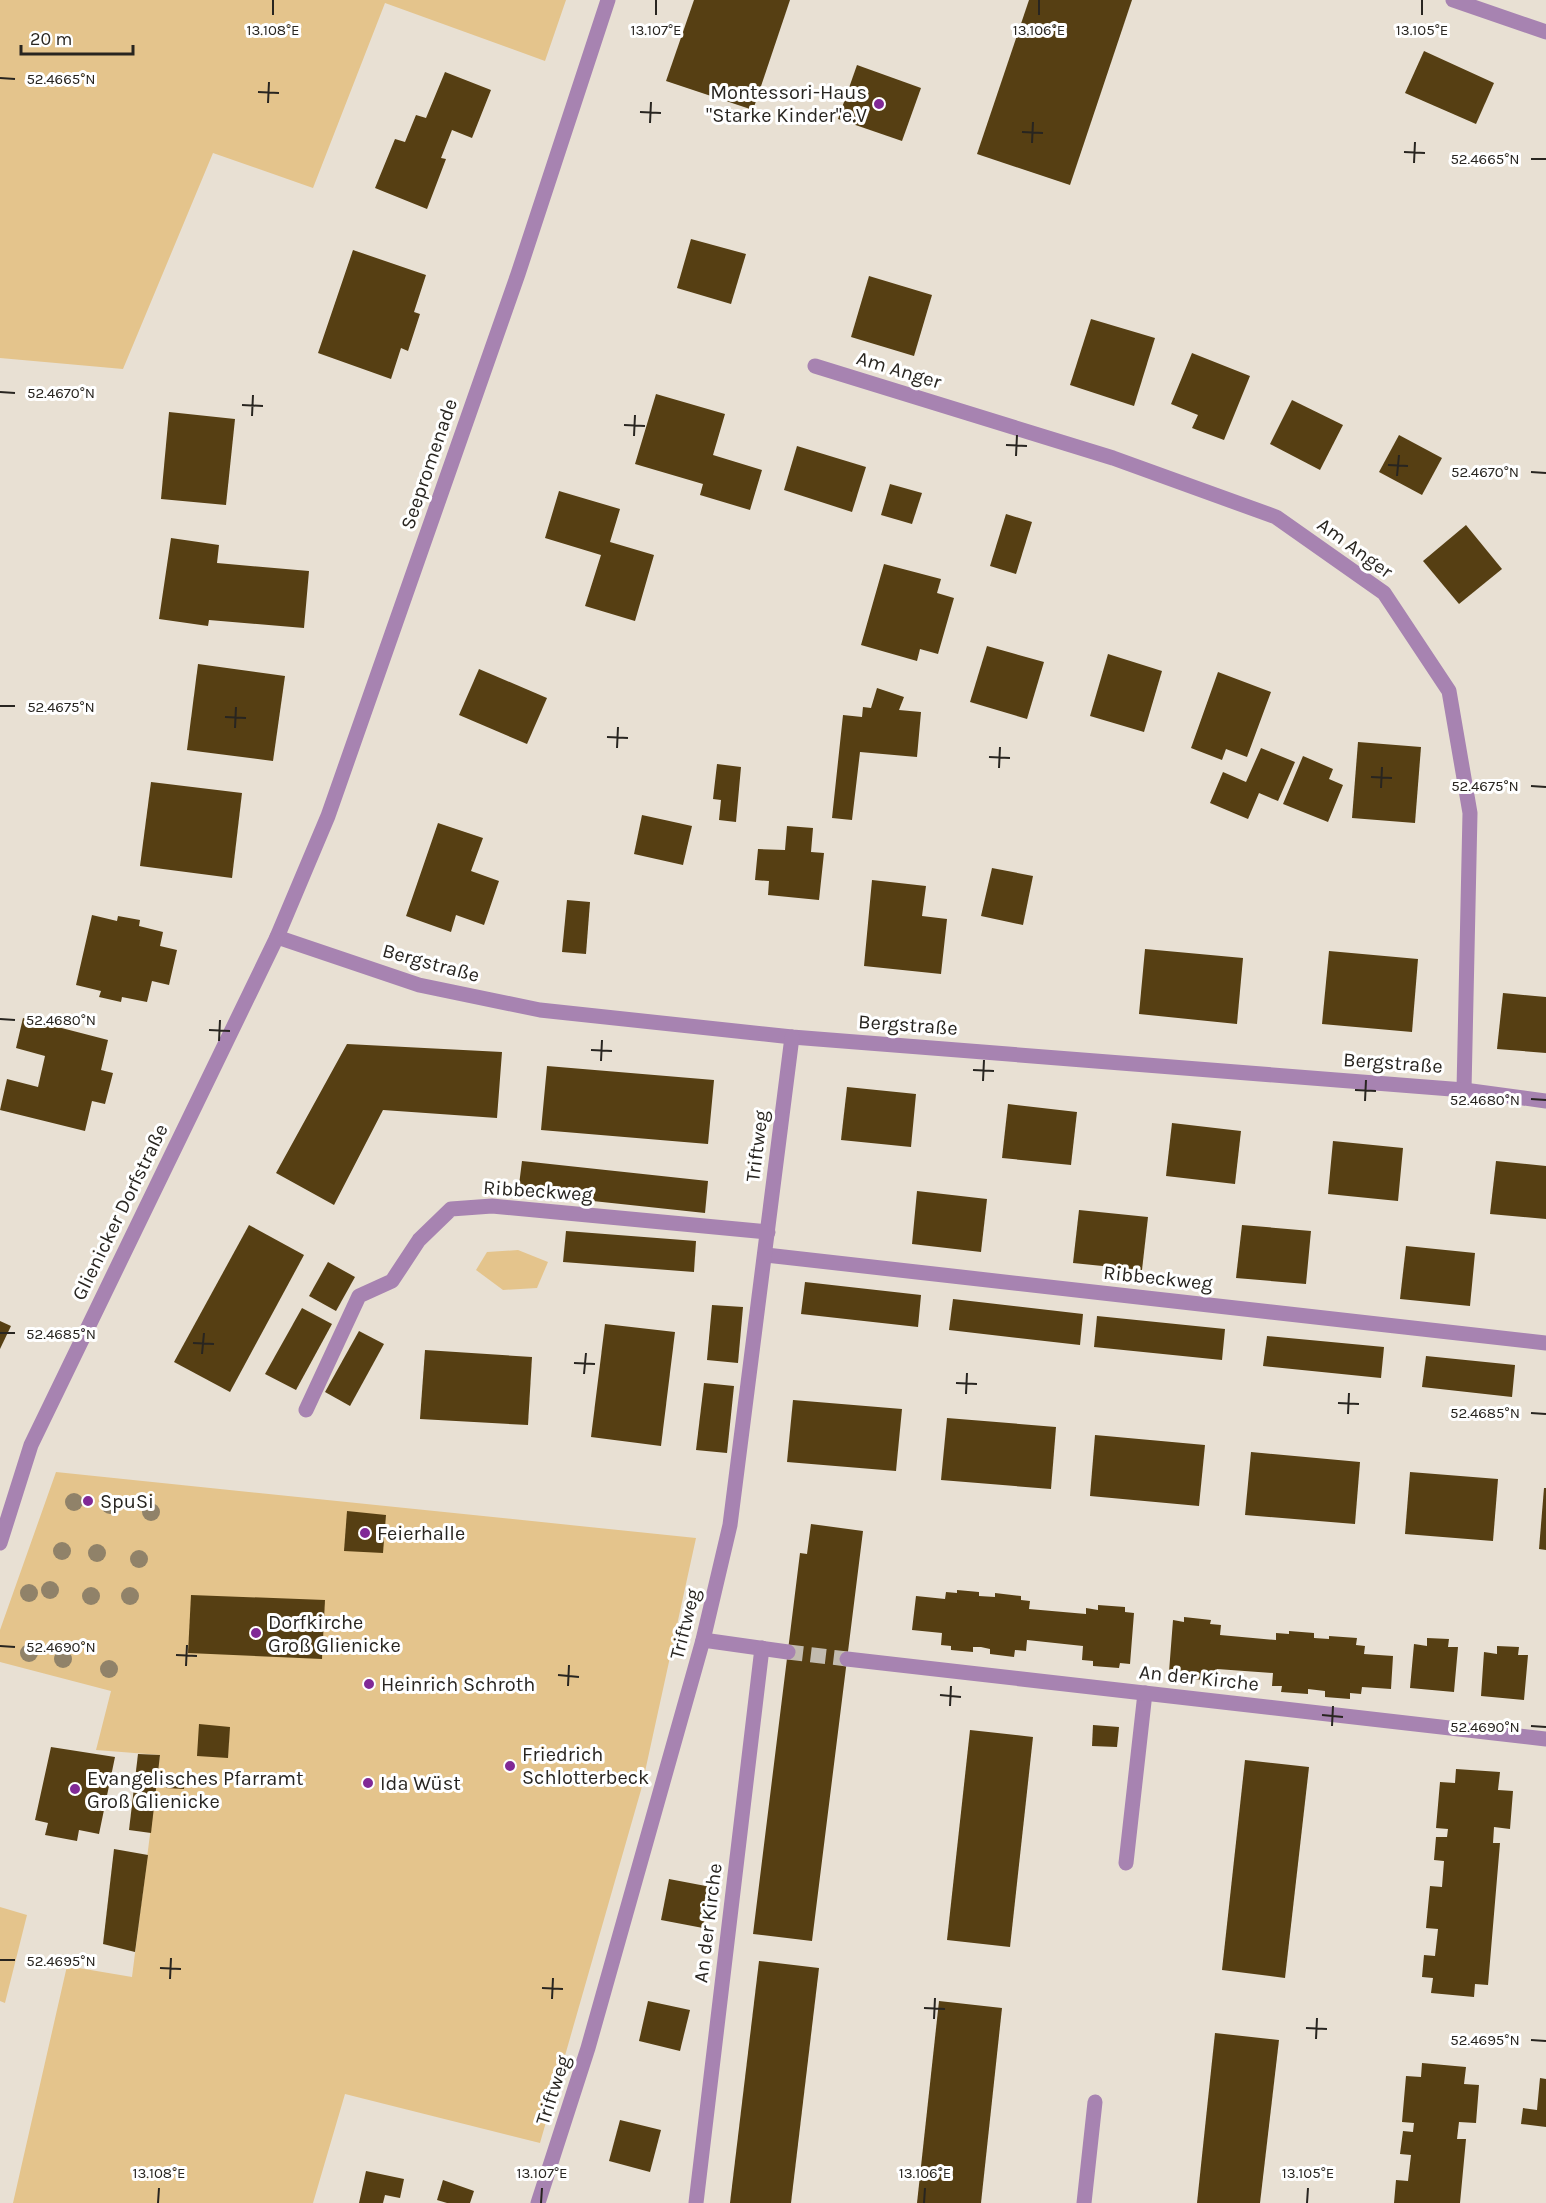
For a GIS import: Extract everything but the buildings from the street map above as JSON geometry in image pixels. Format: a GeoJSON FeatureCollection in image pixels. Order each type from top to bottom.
{"type":"FeatureCollection","features":[{"type":"Feature","properties":{"kind":"street","name":"Seepromenade"},"geometry":{"type":"LineString","coordinates":[[277,937],[332,804],[518,274],[608,0]]}},
{"type":"Feature","properties":{"kind":"street"},"geometry":{"type":"LineString","coordinates":[[1453,0],[1546,32]]}},
{"type":"Feature","properties":{"kind":"street","name":"Am Anger"},"geometry":{"type":"LineString","coordinates":[[815,366],[1113,458],[1276,517],[1384,593],[1449,690],[1470,813],[1464,1090]]}},
{"type":"Feature","properties":{"kind":"street","name":"Bergstraße"},"geometry":{"type":"LineString","coordinates":[[277,937],[419,985],[540,1010],[792,1037],[1464,1090],[1546,1101]]}},
{"type":"Feature","properties":{"kind":"street","name":"Glienicker Dorfstraße"},"geometry":{"type":"LineString","coordinates":[[0,1543],[31,1445],[277,937]]}},
{"type":"Feature","properties":{"kind":"street","name":"Triftweg"},"geometry":{"type":"LineString","coordinates":[[538,2203],[588,2048],[703,1640],[730,1525],[792,1037]]}},
{"type":"Feature","properties":{"kind":"street","name":"Ribbeckweg"},"geometry":{"type":"LineString","coordinates":[[306,1410],[359,1296],[392,1281],[419,1240],[451,1209],[492,1206],[768,1232]]}},
{"type":"Feature","properties":{"kind":"street","name":"Ribbeckweg"},"geometry":{"type":"LineString","coordinates":[[766,1255],[1546,1343]]}},
{"type":"Feature","properties":{"kind":"street"},"geometry":{"type":"LineString","coordinates":[[703,1640],[788,1652]]}},
{"type":"Feature","properties":{"kind":"street","name":"An der Kirche"},"geometry":{"type":"LineString","coordinates":[[696,2203],[762,1648]]}},
{"type":"Feature","properties":{"kind":"street","name":"An der Kirche"},"geometry":{"type":"LineString","coordinates":[[847,1659],[1546,1739]]}},
{"type":"Feature","properties":{"kind":"street"},"geometry":{"type":"LineString","coordinates":[[1126,1863],[1145,1693]]}},
{"type":"Feature","properties":{"kind":"street"},"geometry":{"type":"LineString","coordinates":[[1084,2203],[1095,2102]]}},
{"type":"Feature","properties":{"kind":"shaded area"},"geometry":{"type":"Polygon","coordinates":[[[0,0],[566,0],[545,61],[385,3],[313,188],[213,153],[123,369],[0,358],[0,0]]]}},
{"type":"Feature","properties":{"kind":"shaded area"},"geometry":{"type":"Polygon","coordinates":[[[518,1250],[548,1262],[537,1288],[503,1290],[476,1270],[487,1252],[518,1250]]]}},
{"type":"Feature","properties":{"kind":"shaded area"},"geometry":{"type":"Polygon","coordinates":[[[56,1472],[696,1538],[641,1790],[540,2143],[345,2094],[313,2203],[13,2203],[67,1966],[132,1977],[160,1755],[96,1750],[111,1691],[0,1662],[0,1630],[56,1472]]]}},
{"type":"Feature","properties":{"kind":"shaded area"},"geometry":{"type":"Polygon","coordinates":[[[0,1907],[27,1915],[5,2003],[0,2001],[0,1907]]]}},
{"type":"Feature","properties":{"kind":"tunnel"},"geometry":{"type":"LineString","coordinates":[[788,1652],[847,1659]]}},
{"type":"Feature","properties":{"kind":"place","name":"Montessori-Haus \"Starke Kinder\"e.V"},"geometry":{"type":"Point","coordinates":[879,104]}},
{"type":"Feature","properties":{"kind":"place","name":"SpuSi"},"geometry":{"type":"Point","coordinates":[88,1501]}},
{"type":"Feature","properties":{"kind":"place","name":"Feierhalle"},"geometry":{"type":"Point","coordinates":[365,1533]}},
{"type":"Feature","properties":{"kind":"place","name":"Dorfkirche Groß Glienicke"},"geometry":{"type":"Point","coordinates":[256,1633]}},
{"type":"Feature","properties":{"kind":"place","name":"Heinrich Schroth"},"geometry":{"type":"Point","coordinates":[369,1684]}},
{"type":"Feature","properties":{"kind":"place","name":"Friedrich Schlotterbeck"},"geometry":{"type":"Point","coordinates":[510,1766]}},
{"type":"Feature","properties":{"kind":"place","name":"Ida Wüst"},"geometry":{"type":"Point","coordinates":[368,1783]}},
{"type":"Feature","properties":{"kind":"place","name":"Evangelisches Pfarramt Groß Glienicke"},"geometry":{"type":"Point","coordinates":[75,1789]}}]}
